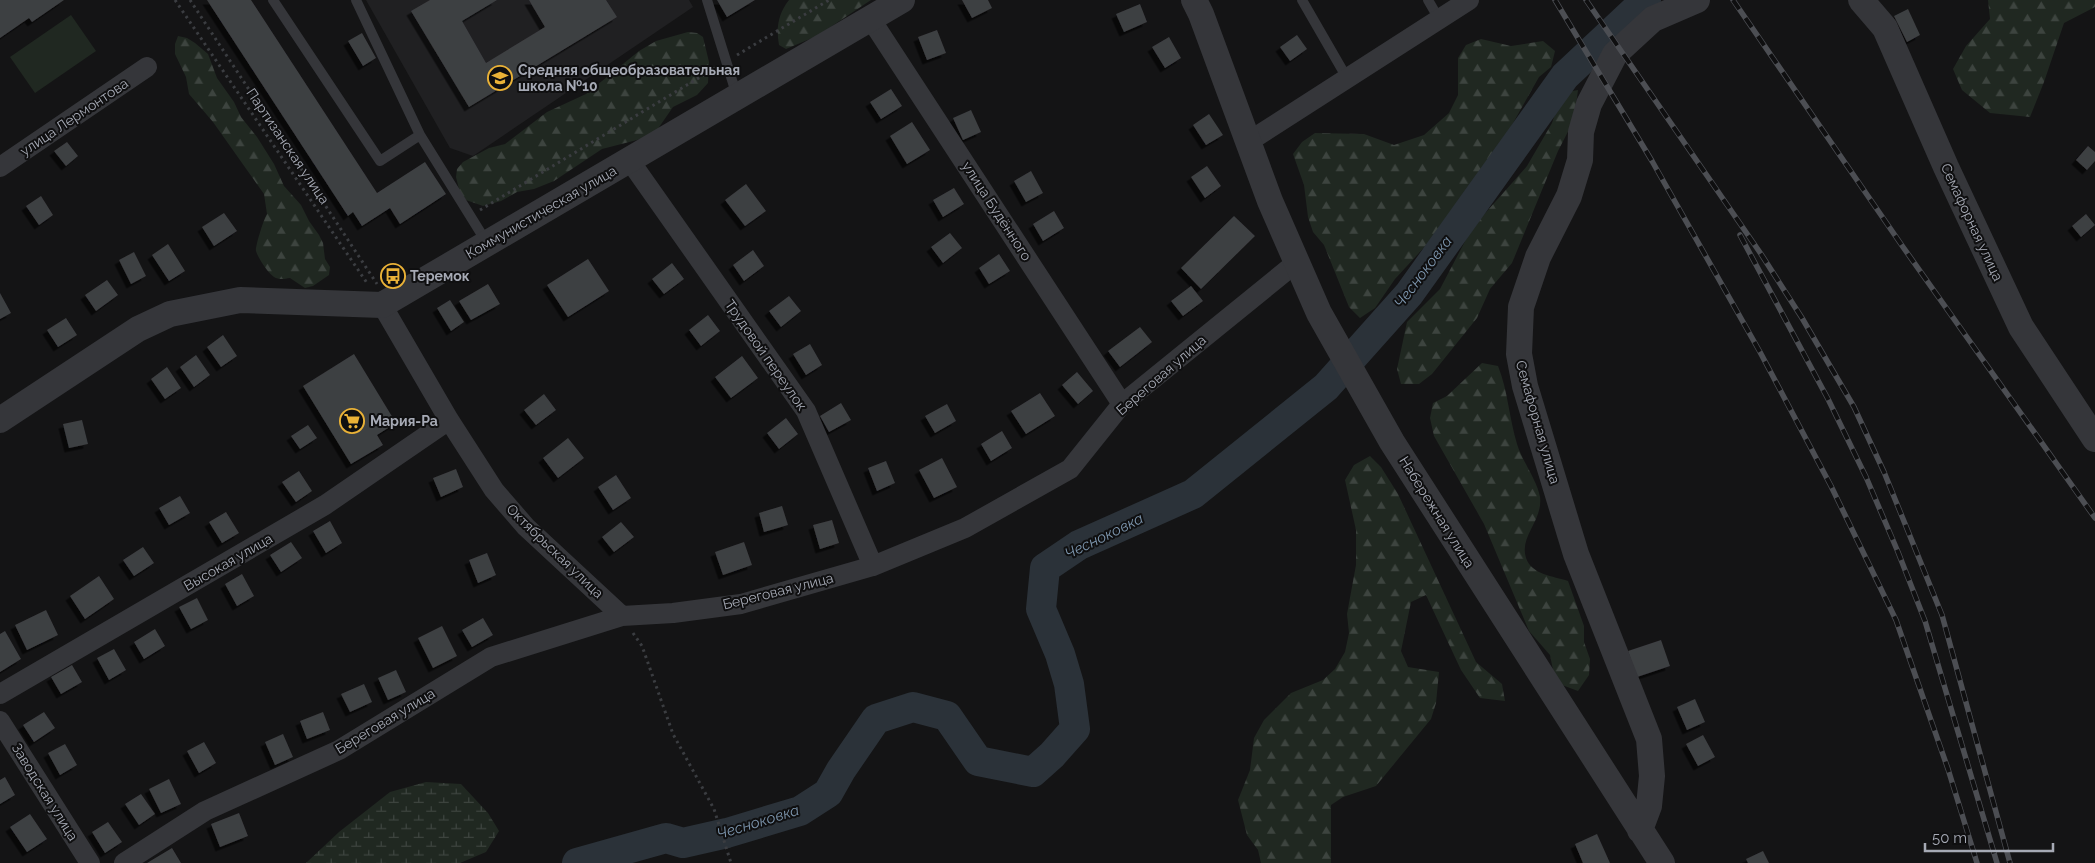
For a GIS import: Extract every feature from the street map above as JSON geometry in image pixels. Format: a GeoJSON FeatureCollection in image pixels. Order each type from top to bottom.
{"type":"FeatureCollection","features":[{"type":"Feature","properties":{"kind":"street","name":"Коммунистическая улица"},"geometry":{"type":"LineString","coordinates":[[385,303],[902,0]]}},
{"type":"Feature","properties":{"kind":"street"},"geometry":{"type":"LineString","coordinates":[[1194,0],[1201,14],[1248,142],[1469,0]]}},
{"type":"Feature","properties":{"kind":"street","name":"Семафорная улица"},"geometry":{"type":"LineString","coordinates":[[1640,830],[1649,806],[1652,776],[1649,739],[1576,554],[1525,386],[1519,354],[1522,306],[1538,257],[1569,196],[1580,160],[1581,132],[1589,104],[1615,54],[1653,19],[1697,0]]}},
{"type":"Feature","properties":{"kind":"street","name":"Семафорная улица"},"geometry":{"type":"LineString","coordinates":[[1861,0],[1885,28],[1946,167],[2021,327],[2095,439]]}},
{"type":"Feature","properties":{"kind":"street","name":"улица Будённого"},"geometry":{"type":"LineString","coordinates":[[870,18],[1122,404]]}},
{"type":"Feature","properties":{"kind":"street","name":"улица Лермонтова"},"geometry":{"type":"LineString","coordinates":[[0,167],[147,67]]}},
{"type":"Feature","properties":{"kind":"street","name":"Набережная улица"},"geometry":{"type":"LineString","coordinates":[[1248,142],[1270,201],[1319,313],[1392,442],[1662,863]]}},
{"type":"Feature","properties":{"kind":"street","name":"Трудовой переулок"},"geometry":{"type":"LineString","coordinates":[[630,161],[806,411],[873,566]]}},
{"type":"Feature","properties":{"kind":"street","name":"Береговая улица"},"geometry":{"type":"LineString","coordinates":[[124,863],[205,811],[340,750],[491,658],[622,616],[673,613],[741,604],[873,566],[965,528],[1070,469],[1122,404],[1297,262]]}},
{"type":"Feature","properties":{"kind":"street"},"geometry":{"type":"LineString","coordinates":[[0,420],[138,329],[170,314],[240,300],[385,303]]}},
{"type":"Feature","properties":{"kind":"street","name":"Октябрьская улица"},"geometry":{"type":"LineString","coordinates":[[385,303],[449,420],[494,490],[526,527],[622,616]]}},
{"type":"Feature","properties":{"kind":"street","name":"Высокая улица"},"geometry":{"type":"LineString","coordinates":[[0,694],[325,505],[449,420]]}},
{"type":"Feature","properties":{"kind":"street","name":"Заводская улица"},"geometry":{"type":"LineString","coordinates":[[0,720],[90,863]]}},
{"type":"Feature","properties":{"kind":"lane"},"geometry":{"type":"LineString","coordinates":[[273,0],[380,161],[420,135]]}},
{"type":"Feature","properties":{"kind":"lane"},"geometry":{"type":"LineString","coordinates":[[356,0],[420,135],[487,244]]}},
{"type":"Feature","properties":{"kind":"lane"},"geometry":{"type":"LineString","coordinates":[[707,0],[737,97]]}},
{"type":"Feature","properties":{"kind":"lane"},"geometry":{"type":"LineString","coordinates":[[1302,0],[1347,78]]}},
{"type":"Feature","properties":{"kind":"lane"},"geometry":{"type":"LineString","coordinates":[[1428,0],[1439,19]]}},
{"type":"Feature","properties":{"kind":"path","name":"Партизанская улица"},"geometry":{"type":"LineString","coordinates":[[175,0],[385,303]]}},
{"type":"Feature","properties":{"kind":"path"},"geometry":{"type":"LineString","coordinates":[[190,0],[385,303]]}},
{"type":"Feature","properties":{"kind":"path"},"geometry":{"type":"LineString","coordinates":[[470,215],[829,0]]}},
{"type":"Feature","properties":{"kind":"path"},"geometry":{"type":"LineString","coordinates":[[622,616],[642,646],[673,734],[714,809],[731,863]]}},
{"type":"Feature","properties":{"kind":"shaded area","name":"Средняя общеобразовательная школа №10"},"geometry":{"type":"Polygon","coordinates":[[[366,0],[689,0],[693,7],[473,156],[450,148],[366,0]]]}},
{"type":"Feature","properties":{"kind":"green space"},"geometry":{"type":"Polygon","coordinates":[[[789,0],[871,0],[817,36],[786,49],[779,45],[778,27],[782,11],[789,0]]]}},
{"type":"Feature","properties":{"kind":"green space"},"geometry":{"type":"Polygon","coordinates":[[[1988,0],[2095,0],[2095,7],[2064,23],[2030,117],[1990,113],[1962,90],[1953,69],[1966,46],[1990,19],[1988,0]]]}},
{"type":"Feature","properties":{"kind":"green space"},"geometry":{"type":"Polygon","coordinates":[[[71,15],[96,51],[35,93],[10,57],[71,15]]]}},
{"type":"Feature","properties":{"kind":"green space"},"geometry":{"type":"Polygon","coordinates":[[[688,32],[697,33],[703,37],[709,62],[708,83],[697,95],[673,107],[655,133],[602,149],[554,181],[534,189],[517,192],[501,201],[483,206],[466,200],[460,193],[456,177],[457,169],[463,162],[489,148],[505,144],[547,112],[586,94],[639,51],[656,41],[688,32]]]}},
{"type":"Feature","properties":{"kind":"green space"},"geometry":{"type":"Polygon","coordinates":[[[178,36],[187,38],[208,54],[217,78],[234,102],[241,117],[257,137],[274,164],[284,186],[301,205],[319,235],[323,243],[325,259],[330,267],[329,275],[313,286],[305,288],[290,278],[280,279],[274,277],[266,269],[259,257],[256,251],[257,244],[267,214],[264,194],[213,122],[189,94],[186,77],[175,54],[175,44],[178,36]]]}},
{"type":"Feature","properties":{"kind":"green space"},"geometry":{"type":"Polygon","coordinates":[[[1481,39],[1511,46],[1543,41],[1555,51],[1551,67],[1539,77],[1482,178],[1459,202],[1442,228],[1395,279],[1375,308],[1360,318],[1349,307],[1324,245],[1313,232],[1308,217],[1304,185],[1293,154],[1302,142],[1315,133],[1364,134],[1394,145],[1424,135],[1449,113],[1458,95],[1458,58],[1466,45],[1481,39]]]}},
{"type":"Feature","properties":{"kind":"green space"},"geometry":{"type":"Polygon","coordinates":[[[1578,90],[1574,120],[1558,151],[1512,263],[1490,289],[1477,318],[1432,374],[1419,384],[1401,384],[1397,369],[1407,322],[1440,289],[1472,228],[1527,166],[1552,123],[1562,93],[1578,90]]]}},
{"type":"Feature","properties":{"kind":"green space"},"geometry":{"type":"Polygon","coordinates":[[[1482,363],[1498,366],[1517,444],[1536,484],[1540,497],[1538,514],[1526,543],[1526,558],[1529,564],[1538,571],[1568,581],[1584,626],[1584,642],[1590,659],[1589,675],[1578,691],[1562,685],[1553,670],[1550,655],[1529,631],[1484,524],[1434,436],[1430,418],[1433,403],[1447,396],[1482,363]]]}},
{"type":"Feature","properties":{"kind":"green space"},"geometry":{"type":"Polygon","coordinates":[[[1370,456],[1381,467],[1398,494],[1476,662],[1502,684],[1505,701],[1480,698],[1461,670],[1426,595],[1411,602],[1401,651],[1408,667],[1439,672],[1436,703],[1431,719],[1376,786],[1343,797],[1331,805],[1331,863],[1261,863],[1258,850],[1247,835],[1238,800],[1250,770],[1254,738],[1264,720],[1291,693],[1323,680],[1335,669],[1345,652],[1349,633],[1347,614],[1356,565],[1356,530],[1345,480],[1354,465],[1370,456]]]}},
{"type":"Feature","properties":{"kind":"green space"},"geometry":{"type":"Polygon","coordinates":[[[426,782],[461,784],[488,813],[499,831],[486,852],[460,863],[306,863],[339,832],[390,792],[426,782]]]}},
{"type":"Feature","properties":{"kind":"building"},"geometry":{"type":"Polygon","coordinates":[[[0,0],[64,0],[32,22],[29,18],[0,38],[0,0]]]}},
{"type":"Feature","properties":{"kind":"building"},"geometry":{"type":"Polygon","coordinates":[[[207,0],[251,0],[377,193],[425,162],[446,194],[400,224],[390,208],[362,226],[353,212],[348,216],[207,0]]]}},
{"type":"Feature","properties":{"kind":"building"},"geometry":{"type":"Polygon","coordinates":[[[430,0],[497,0],[462,21],[486,63],[545,27],[529,0],[606,0],[617,17],[469,107],[411,11],[430,0]]]}},
{"type":"Feature","properties":{"kind":"building"},"geometry":{"type":"Polygon","coordinates":[[[717,0],[755,0],[727,17],[717,0]]]}},
{"type":"Feature","properties":{"kind":"building"},"geometry":{"type":"Polygon","coordinates":[[[962,0],[988,0],[992,8],[972,18],[962,0]]]}},
{"type":"Feature","properties":{"kind":"building"},"geometry":{"type":"Polygon","coordinates":[[[1140,4],[1147,22],[1124,32],[1116,14],[1140,4]]]}},
{"type":"Feature","properties":{"kind":"building"},"geometry":{"type":"Polygon","coordinates":[[[1908,9],[1920,35],[1907,42],[1894,16],[1908,9]]]}},
{"type":"Feature","properties":{"kind":"building"},"geometry":{"type":"Polygon","coordinates":[[[937,30],[946,53],[927,60],[918,37],[937,30]]]}},
{"type":"Feature","properties":{"kind":"building"},"geometry":{"type":"Polygon","coordinates":[[[362,33],[376,58],[363,66],[348,41],[362,33]]]}},
{"type":"Feature","properties":{"kind":"building"},"geometry":{"type":"Polygon","coordinates":[[[1297,35],[1307,49],[1290,61],[1280,47],[1297,35]]]}},
{"type":"Feature","properties":{"kind":"building"},"geometry":{"type":"Polygon","coordinates":[[[1169,37],[1181,58],[1165,68],[1152,47],[1169,37]]]}},
{"type":"Feature","properties":{"kind":"building"},"geometry":{"type":"Polygon","coordinates":[[[891,89],[902,106],[881,119],[870,102],[891,89]]]}},
{"type":"Feature","properties":{"kind":"building"},"geometry":{"type":"Polygon","coordinates":[[[971,110],[981,132],[963,140],[953,118],[971,110]]]}},
{"type":"Feature","properties":{"kind":"building"},"geometry":{"type":"Polygon","coordinates":[[[1209,114],[1223,135],[1206,145],[1193,125],[1209,114]]]}},
{"type":"Feature","properties":{"kind":"building"},"geometry":{"type":"Polygon","coordinates":[[[912,122],[930,150],[907,164],[890,136],[912,122]]]}},
{"type":"Feature","properties":{"kind":"building"},"geometry":{"type":"Polygon","coordinates":[[[67,142],[78,156],[66,166],[54,151],[67,142]]]}},
{"type":"Feature","properties":{"kind":"building"},"geometry":{"type":"Polygon","coordinates":[[[2088,146],[2095,152],[2095,161],[2087,170],[2076,160],[2088,146]]]}},
{"type":"Feature","properties":{"kind":"building"},"geometry":{"type":"Polygon","coordinates":[[[1207,166],[1221,186],[1205,198],[1191,177],[1207,166]]]}},
{"type":"Feature","properties":{"kind":"building"},"geometry":{"type":"Polygon","coordinates":[[[1031,171],[1043,193],[1026,202],[1014,181],[1031,171]]]}},
{"type":"Feature","properties":{"kind":"building"},"geometry":{"type":"Polygon","coordinates":[[[746,184],[766,211],[745,226],[725,200],[746,184]]]}},
{"type":"Feature","properties":{"kind":"building"},"geometry":{"type":"Polygon","coordinates":[[[954,188],[964,204],[943,217],[933,200],[954,188]]]}},
{"type":"Feature","properties":{"kind":"building"},"geometry":{"type":"Polygon","coordinates":[[[41,196],[53,215],[39,225],[26,206],[41,196]]]}},
{"type":"Feature","properties":{"kind":"building"},"geometry":{"type":"Polygon","coordinates":[[[1054,211],[1064,228],[1043,241],[1033,224],[1054,211]]]}},
{"type":"Feature","properties":{"kind":"building"},"geometry":{"type":"Polygon","coordinates":[[[224,213],[237,231],[214,246],[202,227],[224,213]]]}},
{"type":"Feature","properties":{"kind":"building"},"geometry":{"type":"Polygon","coordinates":[[[2086,214],[2095,225],[2081,237],[2072,226],[2086,214]]]}},
{"type":"Feature","properties":{"kind":"building"},"geometry":{"type":"Polygon","coordinates":[[[1234,216],[1255,236],[1201,289],[1181,268],[1234,216]]]}},
{"type":"Feature","properties":{"kind":"building"},"geometry":{"type":"Polygon","coordinates":[[[950,233],[962,248],[943,263],[931,247],[950,233]]]}},
{"type":"Feature","properties":{"kind":"building"},"geometry":{"type":"Polygon","coordinates":[[[168,244],[185,271],[169,281],[152,255],[168,244]]]}},
{"type":"Feature","properties":{"kind":"building"},"geometry":{"type":"Polygon","coordinates":[[[753,250],[764,266],[744,281],[733,265],[753,250]]]}},
{"type":"Feature","properties":{"kind":"building"},"geometry":{"type":"Polygon","coordinates":[[[134,252],[146,276],[131,284],[119,260],[134,252]]]}},
{"type":"Feature","properties":{"kind":"building"},"geometry":{"type":"Polygon","coordinates":[[[999,254],[1010,271],[989,284],[979,268],[999,254]]]}},
{"type":"Feature","properties":{"kind":"building"},"geometry":{"type":"Polygon","coordinates":[[[588,259],[609,291],[568,317],[547,285],[588,259]]]}},
{"type":"Feature","properties":{"kind":"building"},"geometry":{"type":"Polygon","coordinates":[[[672,263],[684,279],[664,294],[652,279],[672,263]]]}},
{"type":"Feature","properties":{"kind":"building"},"geometry":{"type":"Polygon","coordinates":[[[107,280],[118,295],[96,311],[85,295],[107,280]]]}},
{"type":"Feature","properties":{"kind":"building"},"geometry":{"type":"Polygon","coordinates":[[[488,284],[500,304],[471,320],[459,301],[488,284]]]}},
{"type":"Feature","properties":{"kind":"building"},"geometry":{"type":"Polygon","coordinates":[[[1191,286],[1203,301],[1183,316],[1171,301],[1191,286]]]}},
{"type":"Feature","properties":{"kind":"building"},"geometry":{"type":"Polygon","coordinates":[[[0,293],[11,313],[0,319],[0,293]]]}},
{"type":"Feature","properties":{"kind":"building"},"geometry":{"type":"Polygon","coordinates":[[[789,296],[801,311],[781,327],[769,311],[789,296]]]}},
{"type":"Feature","properties":{"kind":"building"},"geometry":{"type":"Polygon","coordinates":[[[450,300],[464,322],[451,331],[437,308],[450,300]]]}},
{"type":"Feature","properties":{"kind":"building"},"geometry":{"type":"Polygon","coordinates":[[[708,315],[720,331],[701,346],[689,330],[708,315]]]}},
{"type":"Feature","properties":{"kind":"building"},"geometry":{"type":"Polygon","coordinates":[[[66,318],[77,335],[58,347],[47,330],[66,318]]]}},
{"type":"Feature","properties":{"kind":"building"},"geometry":{"type":"Polygon","coordinates":[[[1140,327],[1152,342],[1120,367],[1108,351],[1140,327]]]}},
{"type":"Feature","properties":{"kind":"building"},"geometry":{"type":"Polygon","coordinates":[[[223,335],[237,356],[221,367],[207,347],[223,335]]]}},
{"type":"Feature","properties":{"kind":"building"},"geometry":{"type":"Polygon","coordinates":[[[810,344],[822,365],[806,375],[793,354],[810,344]]]}},
{"type":"Feature","properties":{"kind":"building"},"geometry":{"type":"Polygon","coordinates":[[[354,354],[396,423],[377,435],[383,445],[351,464],[303,386],[354,354]]]}},
{"type":"Feature","properties":{"kind":"building"},"geometry":{"type":"Polygon","coordinates":[[[196,355],[210,375],[194,387],[180,367],[196,355]]]}},
{"type":"Feature","properties":{"kind":"building"},"geometry":{"type":"Polygon","coordinates":[[[742,356],[758,378],[731,398],[715,377],[742,356]]]}},
{"type":"Feature","properties":{"kind":"building"},"geometry":{"type":"Polygon","coordinates":[[[167,367],[181,388],[165,399],[151,379],[167,367]]]}},
{"type":"Feature","properties":{"kind":"building"},"geometry":{"type":"Polygon","coordinates":[[[1077,372],[1093,391],[1078,404],[1062,385],[1077,372]]]}},
{"type":"Feature","properties":{"kind":"building"},"geometry":{"type":"Polygon","coordinates":[[[1040,393],[1055,416],[1026,434],[1011,411],[1040,393]]]}},
{"type":"Feature","properties":{"kind":"building"},"geometry":{"type":"Polygon","coordinates":[[[544,394],[556,410],[536,425],[524,410],[544,394]]]}},
{"type":"Feature","properties":{"kind":"building"},"geometry":{"type":"Polygon","coordinates":[[[841,403],[851,420],[829,432],[820,416],[841,403]]]}},
{"type":"Feature","properties":{"kind":"building"},"geometry":{"type":"Polygon","coordinates":[[[947,404],[956,421],[935,433],[925,416],[947,404]]]}},
{"type":"Feature","properties":{"kind":"building"},"geometry":{"type":"Polygon","coordinates":[[[786,418],[798,434],[779,449],[767,433],[786,418]]]}},
{"type":"Feature","properties":{"kind":"building"},"geometry":{"type":"Polygon","coordinates":[[[82,420],[88,444],[69,448],[63,424],[82,420]]]}},
{"type":"Feature","properties":{"kind":"building"},"geometry":{"type":"Polygon","coordinates":[[[308,425],[317,438],[300,449],[291,436],[308,425]]]}},
{"type":"Feature","properties":{"kind":"building"},"geometry":{"type":"Polygon","coordinates":[[[1002,431],[1012,448],[991,461],[981,444],[1002,431]]]}},
{"type":"Feature","properties":{"kind":"building"},"geometry":{"type":"Polygon","coordinates":[[[568,438],[584,458],[558,478],[543,458],[568,438]]]}},
{"type":"Feature","properties":{"kind":"building"},"geometry":{"type":"Polygon","coordinates":[[[942,458],[957,487],[934,498],[919,470],[942,458]]]}},
{"type":"Feature","properties":{"kind":"building"},"geometry":{"type":"Polygon","coordinates":[[[886,461],[895,483],[877,491],[868,468],[886,461]]]}},
{"type":"Feature","properties":{"kind":"building"},"geometry":{"type":"Polygon","coordinates":[[[456,469],[463,487],[441,497],[433,478],[456,469]]]}},
{"type":"Feature","properties":{"kind":"building"},"geometry":{"type":"Polygon","coordinates":[[[299,471],[312,491],[296,502],[282,482],[299,471]]]}},
{"type":"Feature","properties":{"kind":"building"},"geometry":{"type":"Polygon","coordinates":[[[616,475],[631,498],[613,510],[598,487],[616,475]]]}},
{"type":"Feature","properties":{"kind":"building"},"geometry":{"type":"Polygon","coordinates":[[[180,496],[190,513],[169,525],[159,508],[180,496]]]}},
{"type":"Feature","properties":{"kind":"building"},"geometry":{"type":"Polygon","coordinates":[[[782,506],[788,525],[764,532],[759,513],[782,506]]]}},
{"type":"Feature","properties":{"kind":"building"},"geometry":{"type":"Polygon","coordinates":[[[226,512],[239,533],[222,543],[209,522],[226,512]]]}},
{"type":"Feature","properties":{"kind":"building"},"geometry":{"type":"Polygon","coordinates":[[[832,520],[839,543],[820,549],[813,525],[832,520]]]}},
{"type":"Feature","properties":{"kind":"building"},"geometry":{"type":"Polygon","coordinates":[[[330,521],[342,543],[326,553],[313,531],[330,521]]]}},
{"type":"Feature","properties":{"kind":"building"},"geometry":{"type":"Polygon","coordinates":[[[621,522],[634,537],[614,552],[602,537],[621,522]]]}},
{"type":"Feature","properties":{"kind":"building"},"geometry":{"type":"Polygon","coordinates":[[[291,542],[302,558],[281,572],[270,555],[291,542]]]}},
{"type":"Feature","properties":{"kind":"building"},"geometry":{"type":"Polygon","coordinates":[[[744,542],[752,565],[723,575],[715,552],[744,542]]]}},
{"type":"Feature","properties":{"kind":"building"},"geometry":{"type":"Polygon","coordinates":[[[143,547],[154,563],[134,576],[123,560],[143,547]]]}},
{"type":"Feature","properties":{"kind":"building"},"geometry":{"type":"Polygon","coordinates":[[[487,553],[496,575],[478,583],[469,560],[487,553]]]}},
{"type":"Feature","properties":{"kind":"building"},"geometry":{"type":"Polygon","coordinates":[[[242,574],[254,596],[237,606],[225,584],[242,574]]]}},
{"type":"Feature","properties":{"kind":"building"},"geometry":{"type":"Polygon","coordinates":[[[99,576],[114,599],[85,619],[70,596],[99,576]]]}},
{"type":"Feature","properties":{"kind":"building"},"geometry":{"type":"Polygon","coordinates":[[[197,598],[208,620],[191,629],[179,607],[197,598]]]}},
{"type":"Feature","properties":{"kind":"building"},"geometry":{"type":"Polygon","coordinates":[[[46,610],[58,635],[27,650],[15,625],[46,610]]]}},
{"type":"Feature","properties":{"kind":"building"},"geometry":{"type":"Polygon","coordinates":[[[483,618],[493,635],[472,647],[462,630],[483,618]]]}},
{"type":"Feature","properties":{"kind":"building"},"geometry":{"type":"Polygon","coordinates":[[[442,626],[457,656],[433,668],[418,638],[442,626]]]}},
{"type":"Feature","properties":{"kind":"building"},"geometry":{"type":"Polygon","coordinates":[[[155,629],[165,646],[144,659],[134,642],[155,629]]]}},
{"type":"Feature","properties":{"kind":"building"},"geometry":{"type":"Polygon","coordinates":[[[5,631],[21,659],[0,672],[0,634],[5,631]]]}},
{"type":"Feature","properties":{"kind":"building"},"geometry":{"type":"Polygon","coordinates":[[[1661,640],[1670,666],[1637,677],[1628,651],[1661,640]]]}},
{"type":"Feature","properties":{"kind":"building"},"geometry":{"type":"Polygon","coordinates":[[[114,649],[126,670],[109,680],[97,658],[114,649]]]}},
{"type":"Feature","properties":{"kind":"building"},"geometry":{"type":"Polygon","coordinates":[[[72,665],[82,682],[61,694],[51,677],[72,665]]]}},
{"type":"Feature","properties":{"kind":"building"},"geometry":{"type":"Polygon","coordinates":[[[396,670],[406,692],[388,700],[378,678],[396,670]]]}},
{"type":"Feature","properties":{"kind":"building"},"geometry":{"type":"Polygon","coordinates":[[[364,684],[372,702],[350,712],[341,694],[364,684]]]}},
{"type":"Feature","properties":{"kind":"building"},"geometry":{"type":"Polygon","coordinates":[[[1695,699],[1705,722],[1687,730],[1677,707],[1695,699]]]}},
{"type":"Feature","properties":{"kind":"building"},"geometry":{"type":"Polygon","coordinates":[[[44,712],[55,728],[34,742],[23,725],[44,712]]]}},
{"type":"Feature","properties":{"kind":"building"},"geometry":{"type":"Polygon","coordinates":[[[323,712],[330,730],[307,739],[300,721],[323,712]]]}},
{"type":"Feature","properties":{"kind":"building"},"geometry":{"type":"Polygon","coordinates":[[[283,734],[293,757],[275,765],[265,742],[283,734]]]}},
{"type":"Feature","properties":{"kind":"building"},"geometry":{"type":"Polygon","coordinates":[[[1703,735],[1715,757],[1698,766],[1686,744],[1703,735]]]}},
{"type":"Feature","properties":{"kind":"building"},"geometry":{"type":"Polygon","coordinates":[[[204,742],[216,763],[199,773],[187,751],[204,742]]]}},
{"type":"Feature","properties":{"kind":"building"},"geometry":{"type":"Polygon","coordinates":[[[65,744],[77,765],[60,775],[48,753],[65,744]]]}},
{"type":"Feature","properties":{"kind":"building"},"geometry":{"type":"Polygon","coordinates":[[[5,777],[15,795],[0,804],[0,780],[5,777]]]}},
{"type":"Feature","properties":{"kind":"building"},"geometry":{"type":"Polygon","coordinates":[[[169,779],[181,804],[161,813],[149,789],[169,779]]]}},
{"type":"Feature","properties":{"kind":"building"},"geometry":{"type":"Polygon","coordinates":[[[141,794],[155,814],[139,825],[125,804],[141,794]]]}},
{"type":"Feature","properties":{"kind":"building"},"geometry":{"type":"Polygon","coordinates":[[[239,813],[248,836],[220,847],[211,824],[239,813]]]}},
{"type":"Feature","properties":{"kind":"building"},"geometry":{"type":"Polygon","coordinates":[[[30,814],[47,839],[27,852],[10,827],[30,814]]]}},
{"type":"Feature","properties":{"kind":"building"},"geometry":{"type":"Polygon","coordinates":[[[108,822],[122,842],[105,853],[92,832],[108,822]]]}},
{"type":"Feature","properties":{"kind":"building"},"geometry":{"type":"Polygon","coordinates":[[[1597,834],[1610,863],[1583,863],[1575,844],[1597,834]]]}},
{"type":"Feature","properties":{"kind":"building"},"geometry":{"type":"Polygon","coordinates":[[[172,848],[181,863],[147,863],[172,848]]]}},
{"type":"Feature","properties":{"kind":"building"},"geometry":{"type":"Polygon","coordinates":[[[1763,851],[1769,863],[1748,863],[1746,859],[1763,851]]]}},
{"type":"Feature","properties":{"kind":"waterway","name":"Чесноковка"},"geometry":{"type":"LineString","coordinates":[[577,863],[666,838],[683,843],[727,833],[800,811],[828,793],[841,770],[876,719],[913,707],[947,716],[978,761],[1033,772],[1052,755],[1075,729],[1069,684],[1060,654],[1041,609],[1045,568],[1079,545],[1193,494],[1326,387],[1409,294],[1565,76],[1646,0]]}},
{"type":"Feature","properties":{"kind":"railway"},"geometry":{"type":"LineString","coordinates":[[1555,0],[1652,161],[1760,352],[1831,486],[1896,620],[1948,769],[1977,863]]}},
{"type":"Feature","properties":{"kind":"railway"},"geometry":{"type":"LineString","coordinates":[[1586,0],[1761,254],[1802,318],[1854,407],[1884,472],[1942,615],[2010,863]]}},
{"type":"Feature","properties":{"kind":"railway"},"geometry":{"type":"LineString","coordinates":[[1733,0],[1903,247],[2095,518]]}},
{"type":"Feature","properties":{"kind":"railway"},"geometry":{"type":"LineString","coordinates":[[1740,235],[1828,399],[1866,477],[1898,552],[1925,621],[1997,863]]}},
{"type":"Feature","properties":{"kind":"place","name":"Средняя общеобразовательная школа №10"},"geometry":{"type":"Point","coordinates":[500,78]}},
{"type":"Feature","properties":{"kind":"place","name":"Теремок"},"geometry":{"type":"Point","coordinates":[393,276]}},
{"type":"Feature","properties":{"kind":"place","name":"Мария-Ра"},"geometry":{"type":"Point","coordinates":[352,421]}}]}
